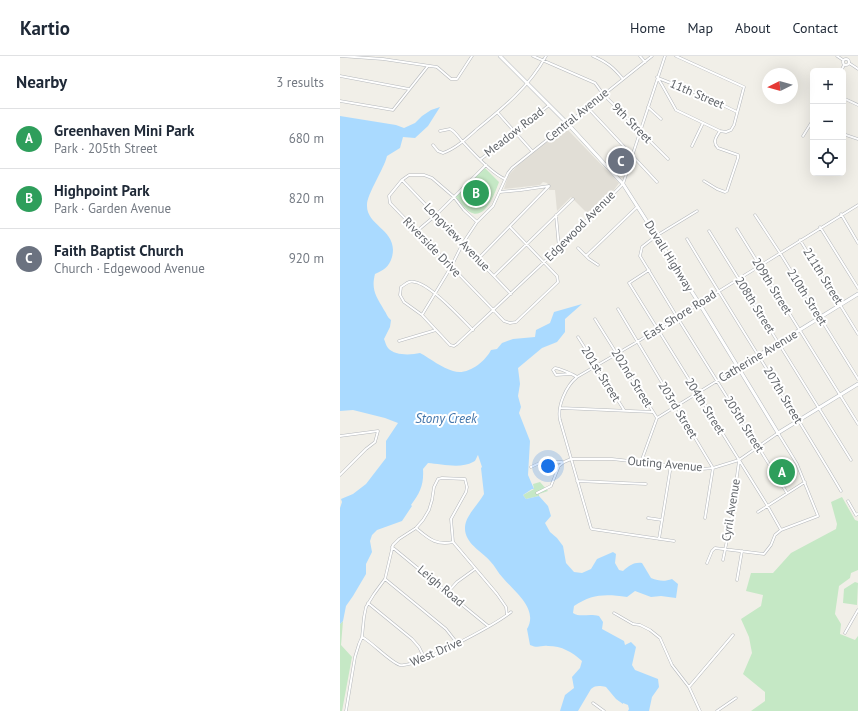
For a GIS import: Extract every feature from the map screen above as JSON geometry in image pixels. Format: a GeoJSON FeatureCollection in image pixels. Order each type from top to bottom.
{"type":"FeatureCollection","features":[{"type":"Feature","properties":{"kind":"street"},"geometry":{"type":"LineString","coordinates":[[340,56],[383,59],[437,66],[451,79],[457,79],[472,56]]}},
{"type":"Feature","properties":{"kind":"street","name":"Duvall Highway"},"geometry":{"type":"LineString","coordinates":[[500,56],[623,184],[699,303],[797,464],[818,516],[781,530]]}},
{"type":"Feature","properties":{"kind":"street","name":"9th Street"},"geometry":{"type":"LineString","coordinates":[[533,56],[595,82],[603,94],[668,159]]}},
{"type":"Feature","properties":{"kind":"street"},"geometry":{"type":"LineString","coordinates":[[433,145],[438,151],[443,153],[463,142],[518,95],[544,61],[546,56]]}},
{"type":"Feature","properties":{"kind":"street"},"geometry":{"type":"LineString","coordinates":[[593,56],[606,62],[614,68],[622,79]]}},
{"type":"Feature","properties":{"kind":"street"},"geometry":{"type":"LineString","coordinates":[[640,56],[645,62]]}},
{"type":"Feature","properties":{"kind":"street","name":"Central Avenue"},"geometry":{"type":"LineString","coordinates":[[422,315],[463,243],[477,222],[493,206],[505,179],[512,168],[652,56]]}},
{"type":"Feature","properties":{"kind":"street","name":"Edgewood Avenue"},"geometry":{"type":"LineString","coordinates":[[436,330],[450,345],[453,346],[457,344],[474,330],[623,184],[665,56]]}},
{"type":"Feature","properties":{"kind":"street"},"geometry":{"type":"LineString","coordinates":[[657,78],[676,110],[720,131],[726,132],[731,130],[738,112],[744,87],[676,56]]}},
{"type":"Feature","properties":{"kind":"street"},"geometry":{"type":"LineString","coordinates":[[837,56],[843,60],[844,65],[842,68]]}},
{"type":"Feature","properties":{"kind":"street"},"geometry":{"type":"LineString","coordinates":[[849,56],[849,63],[858,69]]}},
{"type":"Feature","properties":{"kind":"street"},"geometry":{"type":"LineString","coordinates":[[843,60],[848,59]]}},
{"type":"Feature","properties":{"kind":"street"},"geometry":{"type":"LineString","coordinates":[[844,65],[849,63]]}},
{"type":"Feature","properties":{"kind":"street"},"geometry":{"type":"LineString","coordinates":[[340,101],[393,110],[428,66]]}},
{"type":"Feature","properties":{"kind":"street"},"geometry":{"type":"LineString","coordinates":[[340,76],[409,89]]}},
{"type":"Feature","properties":{"kind":"street","name":"11th Street"},"geometry":{"type":"LineString","coordinates":[[657,78],[706,97],[738,112]]}},
{"type":"Feature","properties":{"kind":"street"},"geometry":{"type":"LineString","coordinates":[[846,99],[858,105]]}},
{"type":"Feature","properties":{"kind":"street","name":"Meadow Road"},"geometry":{"type":"LineString","coordinates":[[481,159],[548,106]]}},
{"type":"Feature","properties":{"kind":"street"},"geometry":{"type":"LineString","coordinates":[[587,107],[657,182]]}},
{"type":"Feature","properties":{"kind":"street"},"geometry":{"type":"LineString","coordinates":[[648,107],[661,119]]}},
{"type":"Feature","properties":{"kind":"street"},"geometry":{"type":"LineString","coordinates":[[498,113],[532,151]]}},
{"type":"Feature","properties":{"kind":"street"},"geometry":{"type":"LineString","coordinates":[[692,146],[703,122]]}},
{"type":"Feature","properties":{"kind":"street"},"geometry":{"type":"LineString","coordinates":[[803,136],[810,125]]}},
{"type":"Feature","properties":{"kind":"street"},"geometry":{"type":"LineString","coordinates":[[440,132],[450,129],[455,132],[496,175],[505,179]]}},
{"type":"Feature","properties":{"kind":"street"},"geometry":{"type":"LineString","coordinates":[[704,181],[717,189],[725,192],[727,191],[738,158],[738,155],[716,146],[715,140],[720,131]]}},
{"type":"Feature","properties":{"kind":"street"},"geometry":{"type":"LineString","coordinates":[[846,135],[858,139]]}},
{"type":"Feature","properties":{"kind":"street"},"geometry":{"type":"LineString","coordinates":[[417,231],[436,215],[486,165]]}},
{"type":"Feature","properties":{"kind":"street"},"geometry":{"type":"LineString","coordinates":[[402,180],[409,175],[432,178],[454,197],[464,210],[477,222]]}},
{"type":"Feature","properties":{"kind":"street","name":"Longview Avenue"},"geometry":{"type":"LineString","coordinates":[[402,180],[511,294]]}},
{"type":"Feature","properties":{"kind":"street","name":"Riverside Drive"},"geometry":{"type":"LineString","coordinates":[[402,180],[389,196],[390,203],[504,321],[510,323],[516,322],[558,282],[557,276],[544,262]]}},
{"type":"Feature","properties":{"kind":"street"},"geometry":{"type":"LineString","coordinates":[[478,259],[549,186],[500,192]]}},
{"type":"Feature","properties":{"kind":"street"},"geometry":{"type":"LineString","coordinates":[[494,276],[573,199]]}},
{"type":"Feature","properties":{"kind":"street","name":"East Shore Road"},"geometry":{"type":"LineString","coordinates":[[659,539],[592,529],[590,526],[559,415],[566,390],[570,383],[841,214],[858,205]]}},
{"type":"Feature","properties":{"kind":"street"},"geometry":{"type":"LineString","coordinates":[[586,256],[637,207]]}},
{"type":"Feature","properties":{"kind":"street"},"geometry":{"type":"LineString","coordinates":[[656,236],[697,210]]}},
{"type":"Feature","properties":{"kind":"street"},"geometry":{"type":"LineString","coordinates":[[841,214],[858,243]]}},
{"type":"Feature","properties":{"kind":"street"},"geometry":{"type":"LineString","coordinates":[[556,215],[559,248]]}},
{"type":"Feature","properties":{"kind":"street","name":"210th Street"},"geometry":{"type":"LineString","coordinates":[[755,215],[858,379]]}},
{"type":"Feature","properties":{"kind":"street"},"geometry":{"type":"LineString","coordinates":[[510,227],[544,262]]}},
{"type":"Feature","properties":{"kind":"street"},"geometry":{"type":"LineString","coordinates":[[820,227],[858,288]]}},
{"type":"Feature","properties":{"kind":"street","name":"209th Street"},"geometry":{"type":"LineString","coordinates":[[737,229],[858,424]]}},
{"type":"Feature","properties":{"kind":"street","name":"208th Street"},"geometry":{"type":"LineString","coordinates":[[708,231],[851,460]]}},
{"type":"Feature","properties":{"kind":"street","name":"205th Street"},"geometry":{"type":"LineString","coordinates":[[656,236],[640,249],[640,256],[787,493]]}},
{"type":"Feature","properties":{"kind":"street","name":"207th Street"},"geometry":{"type":"LineString","coordinates":[[687,239],[718,291],[760,356],[841,491]]}},
{"type":"Feature","properties":{"kind":"street","name":"211th Street"},"geometry":{"type":"LineString","coordinates":[[800,240],[858,334]]}},
{"type":"Feature","properties":{"kind":"street"},"geometry":{"type":"LineString","coordinates":[[578,248],[598,265]]}},
{"type":"Feature","properties":{"kind":"street","name":"204th Street"},"geometry":{"type":"LineString","coordinates":[[649,270],[629,283],[781,530]]}},
{"type":"Feature","properties":{"kind":"street"},"geometry":{"type":"LineString","coordinates":[[399,341],[436,330],[422,315],[404,302],[400,295],[402,287],[409,282],[416,282],[435,293],[474,330]]}},
{"type":"Feature","properties":{"kind":"street","name":"Catherine Avenue"},"geometry":{"type":"LineString","coordinates":[[657,418],[760,356],[858,294]]}},
{"type":"Feature","properties":{"kind":"street","name":"203rd Street"},"geometry":{"type":"LineString","coordinates":[[618,309],[713,468]]}},
{"type":"Feature","properties":{"kind":"street","name":"202nd Street"},"geometry":{"type":"LineString","coordinates":[[595,319],[657,418],[641,462]]}},
{"type":"Feature","properties":{"kind":"street","name":"201st Street"},"geometry":{"type":"LineString","coordinates":[[578,337],[624,410]]}},
{"type":"Feature","properties":{"kind":"street"},"geometry":{"type":"LineString","coordinates":[[570,374],[556,375],[554,374],[553,370],[555,368],[559,368],[574,375],[577,378]]}},
{"type":"Feature","properties":{"kind":"street","name":"Outing Avenue"},"geometry":{"type":"LineString","coordinates":[[564,462],[571,459],[612,459],[702,469],[713,468],[739,460],[778,433],[858,384]]}},
{"type":"Feature","properties":{"kind":"street"},"geometry":{"type":"LineString","coordinates":[[560,408],[653,412]]}},
{"type":"Feature","properties":{"kind":"street"},"geometry":{"type":"LineString","coordinates":[[340,436],[378,431],[375,442],[366,448],[340,475]]}},
{"type":"Feature","properties":{"kind":"street"},"geometry":{"type":"LineString","coordinates":[[530,467],[546,460],[551,462],[564,462]]}},
{"type":"Feature","properties":{"kind":"street","name":"Cyril Avenue"},"geometry":{"type":"LineString","coordinates":[[723,560],[731,520],[739,460]]}},
{"type":"Feature","properties":{"kind":"street"},"geometry":{"type":"LineString","coordinates":[[537,493],[551,486],[559,466],[564,462]]}},
{"type":"Feature","properties":{"kind":"street"},"geometry":{"type":"LineString","coordinates":[[671,465],[659,539],[674,541]]}},
{"type":"Feature","properties":{"kind":"street"},"geometry":{"type":"LineString","coordinates":[[705,518],[713,468]]}},
{"type":"Feature","properties":{"kind":"street"},"geometry":{"type":"LineString","coordinates":[[346,711],[355,657],[362,638],[365,611],[368,603],[385,579],[392,547],[396,542],[416,528],[429,510],[436,480],[442,478],[465,479],[467,487],[466,492],[451,519],[453,542],[501,599],[506,607],[507,615]]}},
{"type":"Feature","properties":{"kind":"street"},"geometry":{"type":"LineString","coordinates":[[577,481],[646,484]]}},
{"type":"Feature","properties":{"kind":"street"},"geometry":{"type":"LineString","coordinates":[[758,512],[805,482]]}},
{"type":"Feature","properties":{"kind":"street"},"geometry":{"type":"LineString","coordinates":[[848,501],[857,515]]}},
{"type":"Feature","properties":{"kind":"street"},"geometry":{"type":"LineString","coordinates":[[648,518],[662,520]]}},
{"type":"Feature","properties":{"kind":"street"},"geometry":{"type":"LineString","coordinates":[[416,528],[435,542],[445,544],[453,542]]}},
{"type":"Feature","properties":{"kind":"street"},"geometry":{"type":"LineString","coordinates":[[707,563],[712,551],[715,548],[725,548],[764,554],[771,545],[775,535],[781,530]]}},
{"type":"Feature","properties":{"kind":"street","name":"Leigh Road"},"geometry":{"type":"LineString","coordinates":[[392,547],[488,626]]}},
{"type":"Feature","properties":{"kind":"street"},"geometry":{"type":"LineString","coordinates":[[736,580],[742,551]]}},
{"type":"Feature","properties":{"kind":"street"},"geometry":{"type":"LineString","coordinates":[[448,592],[457,582],[475,569]]}},
{"type":"Feature","properties":{"kind":"street"},"geometry":{"type":"LineString","coordinates":[[385,579],[446,628],[458,644]]}},
{"type":"Feature","properties":{"kind":"street"},"geometry":{"type":"LineString","coordinates":[[368,603],[412,639],[419,647],[424,658]]}},
{"type":"Feature","properties":{"kind":"street"},"geometry":{"type":"LineString","coordinates":[[845,633],[858,610]]}},
{"type":"Feature","properties":{"kind":"street","name":"West Drive"},"geometry":{"type":"LineString","coordinates":[[362,638],[397,664],[406,664],[458,644],[511,612]]}},
{"type":"Feature","properties":{"kind":"street"},"geometry":{"type":"LineString","coordinates":[[614,613],[634,624],[640,624],[660,638],[672,664],[689,687],[700,711]]}},
{"type":"Feature","properties":{"kind":"street"},"geometry":{"type":"LineString","coordinates":[[689,687],[733,635]]}},
{"type":"Feature","properties":{"kind":"street"},"geometry":{"type":"LineString","coordinates":[[717,711],[736,698]]}},
{"type":"Feature","properties":{"kind":"street"},"geometry":{"type":"LineString","coordinates":[[593,703],[601,710]]}},
{"type":"Feature","properties":{"kind":"shaded area"},"geometry":{"type":"Polygon","coordinates":[[[564,128],[566,128],[619,183],[589,215],[571,197],[557,211],[555,190],[549,190],[547,183],[543,182],[540,185],[504,189],[508,176],[517,166],[564,128]]]}},
{"type":"Feature","properties":{"kind":"green space"},"geometry":{"type":"Polygon","coordinates":[[[484,167],[499,182],[489,204],[480,213],[475,214],[468,211],[455,196],[484,167]]]}},
{"type":"Feature","properties":{"kind":"green space"},"geometry":{"type":"Polygon","coordinates":[[[783,462],[792,478],[783,483],[774,468],[783,462]]]}},
{"type":"Feature","properties":{"kind":"green space"},"geometry":{"type":"Polygon","coordinates":[[[540,482],[548,491],[539,494],[539,496],[526,499],[523,495],[534,489],[533,484],[540,482]]]}},
{"type":"Feature","properties":{"kind":"green space"},"geometry":{"type":"Polygon","coordinates":[[[842,497],[855,520],[858,521],[858,570],[851,573],[850,578],[839,586],[835,614],[841,624],[840,634],[855,640],[858,636],[858,711],[751,711],[765,701],[765,692],[743,674],[752,653],[749,637],[741,619],[761,606],[763,595],[746,591],[751,573],[773,573],[791,553],[836,529],[837,524],[831,502],[842,497]]]}},
{"type":"Feature","properties":{"kind":"green space"},"geometry":{"type":"Polygon","coordinates":[[[855,582],[858,583],[857,605],[843,603],[844,589],[855,582]]]}},
{"type":"Feature","properties":{"kind":"green space"},"geometry":{"type":"Polygon","coordinates":[[[343,621],[341,645],[352,657],[342,711],[340,711],[340,624],[343,621]]]}},
{"type":"Feature","properties":{"kind":"water","name":"Stony Creek"},"geometry":{"type":"Polygon","coordinates":[[[440,107],[428,126],[415,138],[403,137],[400,148],[387,156],[368,200],[368,212],[371,218],[387,234],[391,240],[393,248],[392,257],[388,266],[384,270],[375,274],[374,280],[374,289],[377,297],[391,320],[390,327],[384,339],[387,347],[391,351],[399,354],[420,353],[449,370],[464,372],[475,367],[488,355],[491,350],[497,349],[502,343],[513,339],[535,337],[536,330],[550,323],[554,312],[582,304],[565,319],[565,332],[557,342],[542,348],[518,368],[520,384],[518,396],[521,407],[519,413],[530,441],[528,475],[534,489],[523,495],[526,499],[539,496],[548,506],[551,516],[545,523],[550,532],[563,546],[566,563],[574,572],[582,573],[591,569],[597,559],[613,552],[616,554],[615,563],[619,570],[623,571],[632,564],[642,563],[651,578],[662,581],[672,579],[678,584],[676,598],[661,596],[651,597],[635,591],[627,597],[605,595],[593,597],[574,606],[573,613],[579,615],[599,616],[603,622],[602,629],[624,641],[625,645],[631,642],[636,647],[632,665],[635,670],[658,679],[659,687],[652,697],[649,711],[628,711],[628,705],[623,704],[616,699],[606,687],[598,686],[591,689],[578,711],[560,711],[565,695],[574,688],[572,677],[580,668],[582,661],[571,652],[562,648],[553,646],[535,647],[530,645],[527,629],[530,622],[530,614],[524,601],[501,576],[492,563],[467,538],[465,533],[466,523],[470,514],[484,494],[482,467],[478,455],[475,461],[468,464],[451,466],[428,463],[423,469],[421,488],[402,521],[377,530],[372,535],[370,541],[372,552],[366,564],[366,574],[346,606],[343,621],[340,624],[341,499],[353,494],[366,484],[386,458],[386,441],[398,423],[353,410],[340,411],[340,116],[396,125],[404,128],[415,123],[431,110],[440,107]]]}},
{"type":"Feature","properties":{"kind":"place","name":"Faith Baptist Church"},"geometry":{"type":"Point","coordinates":[621,161]}},
{"type":"Feature","properties":{"kind":"place","name":"Highpoint Park"},"geometry":{"type":"Point","coordinates":[476,193]}},
{"type":"Feature","properties":{"kind":"place","name":"Greenhaven Mini Park"},"geometry":{"type":"Point","coordinates":[782,472]}}]}
